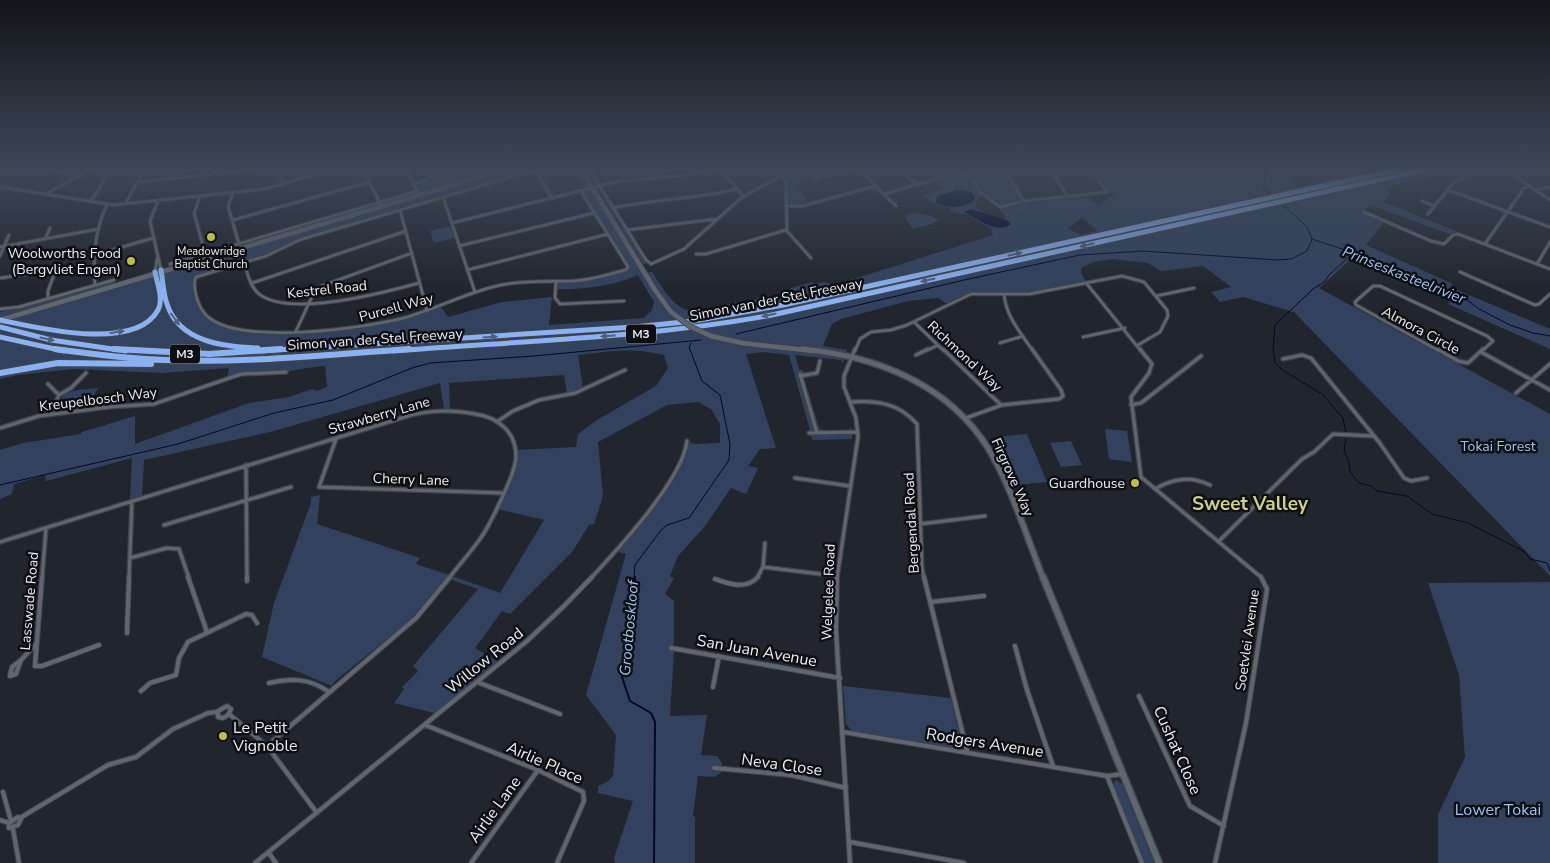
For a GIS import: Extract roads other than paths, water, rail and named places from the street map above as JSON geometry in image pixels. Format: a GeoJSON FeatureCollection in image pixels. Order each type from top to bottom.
{"type":"FeatureCollection","features":[{"type":"Feature","properties":{"kind":"highway","name":"Simon van der Stel Freeway"},"geometry":{"type":"LineString","coordinates":[[0,327],[76,345],[159,353],[243,353],[634,327],[724,317],[792,304],[1218,209]]}},
{"type":"Feature","properties":{"kind":"highway","name":"Simon van der Stel Freeway"},"geometry":{"type":"LineString","coordinates":[[0,337],[54,349],[103,356],[210,362],[624,335],[705,326],[772,315],[1247,209]]}},
{"type":"Feature","properties":{"kind":"highway"},"geometry":{"type":"LineString","coordinates":[[158,273],[172,316],[184,329],[202,339],[222,345],[251,348],[372,345]]}},
{"type":"Feature","properties":{"kind":"highway"},"geometry":{"type":"LineString","coordinates":[[0,319],[79,334],[104,334],[128,330],[149,321],[159,309],[158,273]]}},
{"type":"Feature","properties":{"kind":"highway"},"geometry":{"type":"LineString","coordinates":[[0,373],[58,363],[164,364],[210,362]]}},
{"type":"Feature","properties":{"kind":"street"},"geometry":{"type":"LineString","coordinates":[[95,285],[93,263],[102,215],[105,209]]}},
{"type":"Feature","properties":{"kind":"street"},"geometry":{"type":"LineString","coordinates":[[155,209],[150,219],[158,273]]}},
{"type":"Feature","properties":{"kind":"street"},"geometry":{"type":"LineString","coordinates":[[195,209],[194,213],[205,254]]}},
{"type":"Feature","properties":{"kind":"street"},"geometry":{"type":"LineString","coordinates":[[229,209],[252,283],[406,231]]}},
{"type":"Feature","properties":{"kind":"street"},"geometry":{"type":"LineString","coordinates":[[233,220],[271,209]]}},
{"type":"Feature","properties":{"kind":"street"},"geometry":{"type":"LineString","coordinates":[[0,310],[18,312],[39,308],[228,252],[240,246],[357,209]]}},
{"type":"Feature","properties":{"kind":"street"},"geometry":{"type":"LineString","coordinates":[[170,264],[240,246],[364,209]]}},
{"type":"Feature","properties":{"kind":"street"},"geometry":{"type":"LineString","coordinates":[[447,209],[475,292]]}},
{"type":"Feature","properties":{"kind":"street"},"geometry":{"type":"LineString","coordinates":[[452,223],[509,209]]}},
{"type":"Feature","properties":{"kind":"street"},"geometry":{"type":"LineString","coordinates":[[467,270],[608,234],[592,209]]}},
{"type":"Feature","properties":{"kind":"street","name":"Firgrove Way"},"geometry":{"type":"LineString","coordinates":[[605,209],[671,312],[691,327],[711,336],[733,341],[852,357],[888,367],[915,379],[938,394],[966,418],[996,462],[1159,863]]}},
{"type":"Feature","properties":{"kind":"street"},"geometry":{"type":"LineString","coordinates":[[614,209],[648,262],[656,264],[684,249],[729,209]]}},
{"type":"Feature","properties":{"kind":"street"},"geometry":{"type":"LineString","coordinates":[[786,209],[786,230],[789,236],[800,244],[811,258]]}},
{"type":"Feature","properties":{"kind":"street"},"geometry":{"type":"LineString","coordinates":[[1428,214],[1432,209]]}},
{"type":"Feature","properties":{"kind":"street"},"geometry":{"type":"LineString","coordinates":[[1500,209],[1550,227]]}},
{"type":"Feature","properties":{"kind":"street"},"geometry":{"type":"LineString","coordinates":[[1485,244],[1509,209]]}},
{"type":"Feature","properties":{"kind":"street"},"geometry":{"type":"LineString","coordinates":[[246,262],[266,256],[298,240],[400,210],[427,310]]}},
{"type":"Feature","properties":{"kind":"street"},"geometry":{"type":"LineString","coordinates":[[1364,212],[1437,243],[1446,243],[1455,234],[1550,269]]}},
{"type":"Feature","properties":{"kind":"street"},"geometry":{"type":"LineString","coordinates":[[459,246],[594,213]]}},
{"type":"Feature","properties":{"kind":"street"},"geometry":{"type":"LineString","coordinates":[[627,230],[717,219]]}},
{"type":"Feature","properties":{"kind":"street"},"geometry":{"type":"LineString","coordinates":[[45,239],[50,228]]}},
{"type":"Feature","properties":{"kind":"street"},"geometry":{"type":"LineString","coordinates":[[0,247],[99,229]]}},
{"type":"Feature","properties":{"kind":"street"},"geometry":{"type":"LineString","coordinates":[[696,254],[706,254],[786,230]]}},
{"type":"Feature","properties":{"kind":"street","name":"Purcell Way"},"geometry":{"type":"LineString","coordinates":[[246,262],[198,276],[194,280],[200,306],[204,314],[211,320],[232,328],[248,331],[296,331],[366,326],[427,310],[475,292],[517,282],[556,282],[594,278],[628,268],[608,234]]}},
{"type":"Feature","properties":{"kind":"street"},"geometry":{"type":"LineString","coordinates":[[0,256],[9,235]]}},
{"type":"Feature","properties":{"kind":"street"},"geometry":{"type":"LineString","coordinates":[[95,255],[153,238]]}},
{"type":"Feature","properties":{"kind":"street"},"geometry":{"type":"LineString","coordinates":[[1537,264],[1550,242]]}},
{"type":"Feature","properties":{"kind":"street"},"geometry":{"type":"LineString","coordinates":[[296,331],[312,292],[318,286],[412,253]]}},
{"type":"Feature","properties":{"kind":"street"},"geometry":{"type":"LineString","coordinates":[[157,258],[158,273]]}},
{"type":"Feature","properties":{"kind":"street"},"geometry":{"type":"LineString","coordinates":[[0,279],[54,270],[55,272],[47,294],[48,299]]}},
{"type":"Feature","properties":{"kind":"street"},"geometry":{"type":"LineString","coordinates":[[1460,272],[1534,305],[1539,304],[1550,294]]}},
{"type":"Feature","properties":{"kind":"street"},"geometry":{"type":"LineString","coordinates":[[852,357],[860,339],[865,335],[894,329],[914,322],[966,295],[982,292],[1028,294],[1122,276],[1144,282],[1168,310],[1168,316],[1160,332],[1138,344]]}},
{"type":"Feature","properties":{"kind":"street"},"geometry":{"type":"LineString","coordinates":[[0,319],[48,299],[114,280]]}},
{"type":"Feature","properties":{"kind":"street"},"geometry":{"type":"LineString","coordinates":[[556,282],[555,298],[560,304],[624,301]]}},
{"type":"Feature","properties":{"kind":"street","name":"Kestrel Road"},"geometry":{"type":"LineString","coordinates":[[252,283],[259,294],[273,301],[287,304],[308,304],[365,296],[419,283]]}},
{"type":"Feature","properties":{"kind":"street"},"geometry":{"type":"LineString","coordinates":[[1087,284],[1150,360],[1152,367],[1150,372],[1134,390],[1131,404],[1141,403],[1201,356]]}},
{"type":"Feature","properties":{"kind":"street","name":"Almora Circle"},"geometry":{"type":"LineString","coordinates":[[1373,286],[1380,286],[1490,337],[1493,342],[1481,352],[1468,363],[1458,361],[1357,306],[1355,302],[1373,286]]}},
{"type":"Feature","properties":{"kind":"street"},"geometry":{"type":"LineString","coordinates":[[1156,296],[1194,288]]}},
{"type":"Feature","properties":{"kind":"street"},"geometry":{"type":"LineString","coordinates":[[966,418],[1002,405],[1059,399],[1063,396],[1061,390],[1006,310],[1004,294]]}},
{"type":"Feature","properties":{"kind":"street","name":"Richmond Way"},"geometry":{"type":"LineString","coordinates":[[914,322],[1002,405]]}},
{"type":"Feature","properties":{"kind":"street"},"geometry":{"type":"LineString","coordinates":[[1083,337],[1125,328]]}},
{"type":"Feature","properties":{"kind":"street"},"geometry":{"type":"LineString","coordinates":[[1000,343],[1023,336]]}},
{"type":"Feature","properties":{"kind":"street"},"geometry":{"type":"LineString","coordinates":[[916,355],[938,345]]}},
{"type":"Feature","properties":{"kind":"street"},"geometry":{"type":"LineString","coordinates":[[1481,352],[1550,390]]}},
{"type":"Feature","properties":{"kind":"street"},"geometry":{"type":"LineString","coordinates":[[1283,359],[1302,355],[1311,358],[1404,478],[1411,481],[1427,478]]}},
{"type":"Feature","properties":{"kind":"street","name":"Welgelee Road"},"geometry":{"type":"LineString","coordinates":[[850,863],[836,630],[837,576],[858,432],[856,418],[844,387],[844,376],[852,357]]}},
{"type":"Feature","properties":{"kind":"street"},"geometry":{"type":"LineString","coordinates":[[817,433],[800,375],[817,373],[820,362]]}},
{"type":"Feature","properties":{"kind":"street"},"geometry":{"type":"LineString","coordinates":[[1516,393],[1550,364]]}},
{"type":"Feature","properties":{"kind":"street"},"geometry":{"type":"LineString","coordinates":[[267,746],[407,626],[428,605],[481,538],[513,471],[516,456],[512,438],[498,421],[513,411],[539,400],[575,393],[625,370]]}},
{"type":"Feature","properties":{"kind":"street","name":"Kreupelbosch Way"},"geometry":{"type":"LineString","coordinates":[[0,428],[50,415],[109,407],[154,404],[235,375],[286,372]]}},
{"type":"Feature","properties":{"kind":"street"},"geometry":{"type":"LineString","coordinates":[[50,415],[59,395],[71,388],[86,373]]}},
{"type":"Feature","properties":{"kind":"street"},"geometry":{"type":"LineString","coordinates":[[48,384],[59,395]]}},
{"type":"Feature","properties":{"kind":"street","name":"Bergendal Road"},"geometry":{"type":"LineString","coordinates":[[850,402],[868,400],[882,402],[899,410],[915,422],[918,432],[921,562],[967,751]]}},
{"type":"Feature","properties":{"kind":"street","name":"Soetvlei Avenue"},"geometry":{"type":"LineString","coordinates":[[1131,404],[1140,473],[1145,482],[1261,576],[1268,594],[1246,723],[1215,863]]}},
{"type":"Feature","properties":{"kind":"street","name":"Strawberry Lane"},"geometry":{"type":"LineString","coordinates":[[0,542],[412,415],[439,410],[488,416],[498,421]]}},
{"type":"Feature","properties":{"kind":"street"},"geometry":{"type":"LineString","coordinates":[[809,433],[858,432]]}},
{"type":"Feature","properties":{"kind":"street"},"geometry":{"type":"LineString","coordinates":[[1219,541],[1302,458],[1314,452],[1330,435],[1373,436]]}},
{"type":"Feature","properties":{"kind":"street","name":"Cherry Lane"},"geometry":{"type":"LineString","coordinates":[[336,439],[318,487],[503,493]]}},
{"type":"Feature","properties":{"kind":"street","name":"Willow Road"},"geometry":{"type":"LineString","coordinates":[[254,863],[551,621],[603,566],[664,490],[673,477],[687,446],[687,441]]}},
{"type":"Feature","properties":{"kind":"street"},"geometry":{"type":"LineString","coordinates":[[246,465],[247,582]]}},
{"type":"Feature","properties":{"kind":"street"},"geometry":{"type":"LineString","coordinates":[[795,478],[850,486]]}},
{"type":"Feature","properties":{"kind":"street"},"geometry":{"type":"LineString","coordinates":[[1155,489],[1165,483],[1188,478],[1195,478],[1210,485]]}},
{"type":"Feature","properties":{"kind":"street"},"geometry":{"type":"LineString","coordinates":[[164,525],[291,488]]}},
{"type":"Feature","properties":{"kind":"street"},"geometry":{"type":"LineString","coordinates":[[127,633],[132,501]]}},
{"type":"Feature","properties":{"kind":"street"},"geometry":{"type":"LineString","coordinates":[[920,524],[985,516]]}},
{"type":"Feature","properties":{"kind":"street","name":"Lasswade Road"},"geometry":{"type":"LineString","coordinates":[[46,529],[35,664],[37,667],[99,644]]}},
{"type":"Feature","properties":{"kind":"street"},"geometry":{"type":"LineString","coordinates":[[715,579],[736,586],[747,585],[754,580],[763,567],[765,542]]}},
{"type":"Feature","properties":{"kind":"street"},"geometry":{"type":"LineString","coordinates":[[130,558],[167,548],[179,549],[207,632]]}},
{"type":"Feature","properties":{"kind":"street"},"geometry":{"type":"LineString","coordinates":[[763,567],[837,576]]}},
{"type":"Feature","properties":{"kind":"street"},"geometry":{"type":"LineString","coordinates":[[931,602],[984,596]]}},
{"type":"Feature","properties":{"kind":"street"},"geometry":{"type":"LineString","coordinates":[[141,691],[150,682],[176,675],[180,658],[187,643],[246,614],[252,615],[257,623]]}},
{"type":"Feature","properties":{"kind":"street"},"geometry":{"type":"LineString","coordinates":[[21,660],[37,643]]}},
{"type":"Feature","properties":{"kind":"street"},"geometry":{"type":"LineString","coordinates":[[1015,646],[1052,766]]}},
{"type":"Feature","properties":{"kind":"street","name":"San Juan Avenue"},"geometry":{"type":"LineString","coordinates":[[671,648],[840,678]]}},
{"type":"Feature","properties":{"kind":"street"},"geometry":{"type":"LineString","coordinates":[[713,687],[719,656]]}},
{"type":"Feature","properties":{"kind":"street"},"geometry":{"type":"LineString","coordinates":[[269,683],[282,679],[301,678],[320,685],[329,692]]}},
{"type":"Feature","properties":{"kind":"street"},"geometry":{"type":"LineString","coordinates":[[477,682],[560,714]]}},
{"type":"Feature","properties":{"kind":"street","name":"Cushat Close"},"geometry":{"type":"LineString","coordinates":[[1140,696],[1190,806],[1224,826]]}},
{"type":"Feature","properties":{"kind":"street"},"geometry":{"type":"LineString","coordinates":[[0,820],[10,822],[20,818],[108,765],[136,756],[178,726],[215,712],[222,707],[227,706],[231,709],[229,714],[221,718],[215,712]]}},
{"type":"Feature","properties":{"kind":"street"},"geometry":{"type":"LineString","coordinates":[[229,714],[267,746],[317,813]]}},
{"type":"Feature","properties":{"kind":"street","name":"Airlie Place"},"geometry":{"type":"LineString","coordinates":[[425,725],[538,770],[580,789],[584,795],[584,801],[556,863]]}},
{"type":"Feature","properties":{"kind":"street","name":"Rodgers Avenue"},"geometry":{"type":"LineString","coordinates":[[843,732],[967,751],[1107,776],[1122,774]]}},
{"type":"Feature","properties":{"kind":"street","name":"Neva Close"},"geometry":{"type":"LineString","coordinates":[[714,768],[791,775],[846,788]]}},
{"type":"Feature","properties":{"kind":"street","name":"Airlie Lane"},"geometry":{"type":"LineString","coordinates":[[471,863],[538,770]]}},
{"type":"Feature","properties":{"kind":"street"},"geometry":{"type":"LineString","coordinates":[[1107,776],[1142,863]]}},
{"type":"Feature","properties":{"kind":"street"},"geometry":{"type":"LineString","coordinates":[[3,792],[7,801],[10,822],[8,827],[13,828]]}},
{"type":"Feature","properties":{"kind":"street"},"geometry":{"type":"LineString","coordinates":[[13,828],[20,823],[20,818]]}},
{"type":"Feature","properties":{"kind":"street"},"geometry":{"type":"LineString","coordinates":[[13,828],[20,863]]}},
{"type":"Feature","properties":{"kind":"street"},"geometry":{"type":"LineString","coordinates":[[850,842],[964,863]]}},
{"type":"Feature","properties":{"kind":"street"},"geometry":{"type":"LineString","coordinates":[[268,852],[276,863]]}},
{"type":"Feature","properties":{"kind":"waterway"},"geometry":{"type":"LineString","coordinates":[[1288,209],[1307,227],[1312,239]]}},
{"type":"Feature","properties":{"kind":"waterway"},"geometry":{"type":"LineString","coordinates":[[736,334],[964,280],[1080,255],[1143,251],[1278,260],[1291,259],[1307,251],[1312,239]]}},
{"type":"Feature","properties":{"kind":"waterway","name":"Prinseskasteelrivier"},"geometry":{"type":"LineString","coordinates":[[1312,239],[1348,251],[1420,284],[1462,296],[1479,309],[1510,325],[1533,333],[1550,336]]}},
{"type":"Feature","properties":{"kind":"waterway"},"geometry":{"type":"LineString","coordinates":[[1346,433],[1343,418],[1322,394],[1284,371],[1275,363],[1273,350],[1275,325],[1313,289],[1324,282],[1352,254]]}},
{"type":"Feature","properties":{"kind":"waterway"},"geometry":{"type":"LineString","coordinates":[[0,485],[178,444],[274,413],[333,400],[412,368],[430,363],[534,356],[701,340]]}},
{"type":"Feature","properties":{"kind":"waterway","name":"Grootboskloof"},"geometry":{"type":"LineString","coordinates":[[634,578],[635,565],[661,530],[667,525],[689,518],[729,460],[730,444],[720,395],[702,381],[689,347],[691,343]]}},
{"type":"Feature","properties":{"kind":"waterway"},"geometry":{"type":"LineString","coordinates":[[1346,436],[1344,451],[1349,462],[1350,472],[1359,483],[1371,486],[1377,491],[1407,496],[1432,514],[1468,523],[1525,552],[1530,559],[1547,563],[1550,571]]}},
{"type":"Feature","properties":{"kind":"waterway","name":"Grootboskloof"},"geometry":{"type":"LineString","coordinates":[[635,577],[633,612],[622,677],[630,701],[651,713],[655,722],[654,863]]}},
{"type":"Feature","properties":{"kind":"place","name":"Meadowridge Baptist Church"},"geometry":{"type":"Point","coordinates":[211,237]}},
{"type":"Feature","properties":{"kind":"place","name":"Woolworths Food (Bergvliet Engen)"},"geometry":{"type":"Point","coordinates":[131,261]}},
{"type":"Feature","properties":{"kind":"place","name":"Guardhouse"},"geometry":{"type":"Point","coordinates":[1135,483]}},
{"type":"Feature","properties":{"kind":"place","name":"Le Petit Vignoble"},"geometry":{"type":"Point","coordinates":[223,736]}},
{"type":"Feature","properties":{"kind":"district","name":"Sweet Valley"},"geometry":{"type":"Point","coordinates":[1250,503]}},
{"type":"Feature","properties":{"kind":"park label","name":"Tokai Forest"},"geometry":{"type":"Point","coordinates":[1498,446]}},
{"type":"Feature","properties":{"kind":"park label","name":"Lower Tokai"},"geometry":{"type":"Point","coordinates":[1498,809]}}]}
